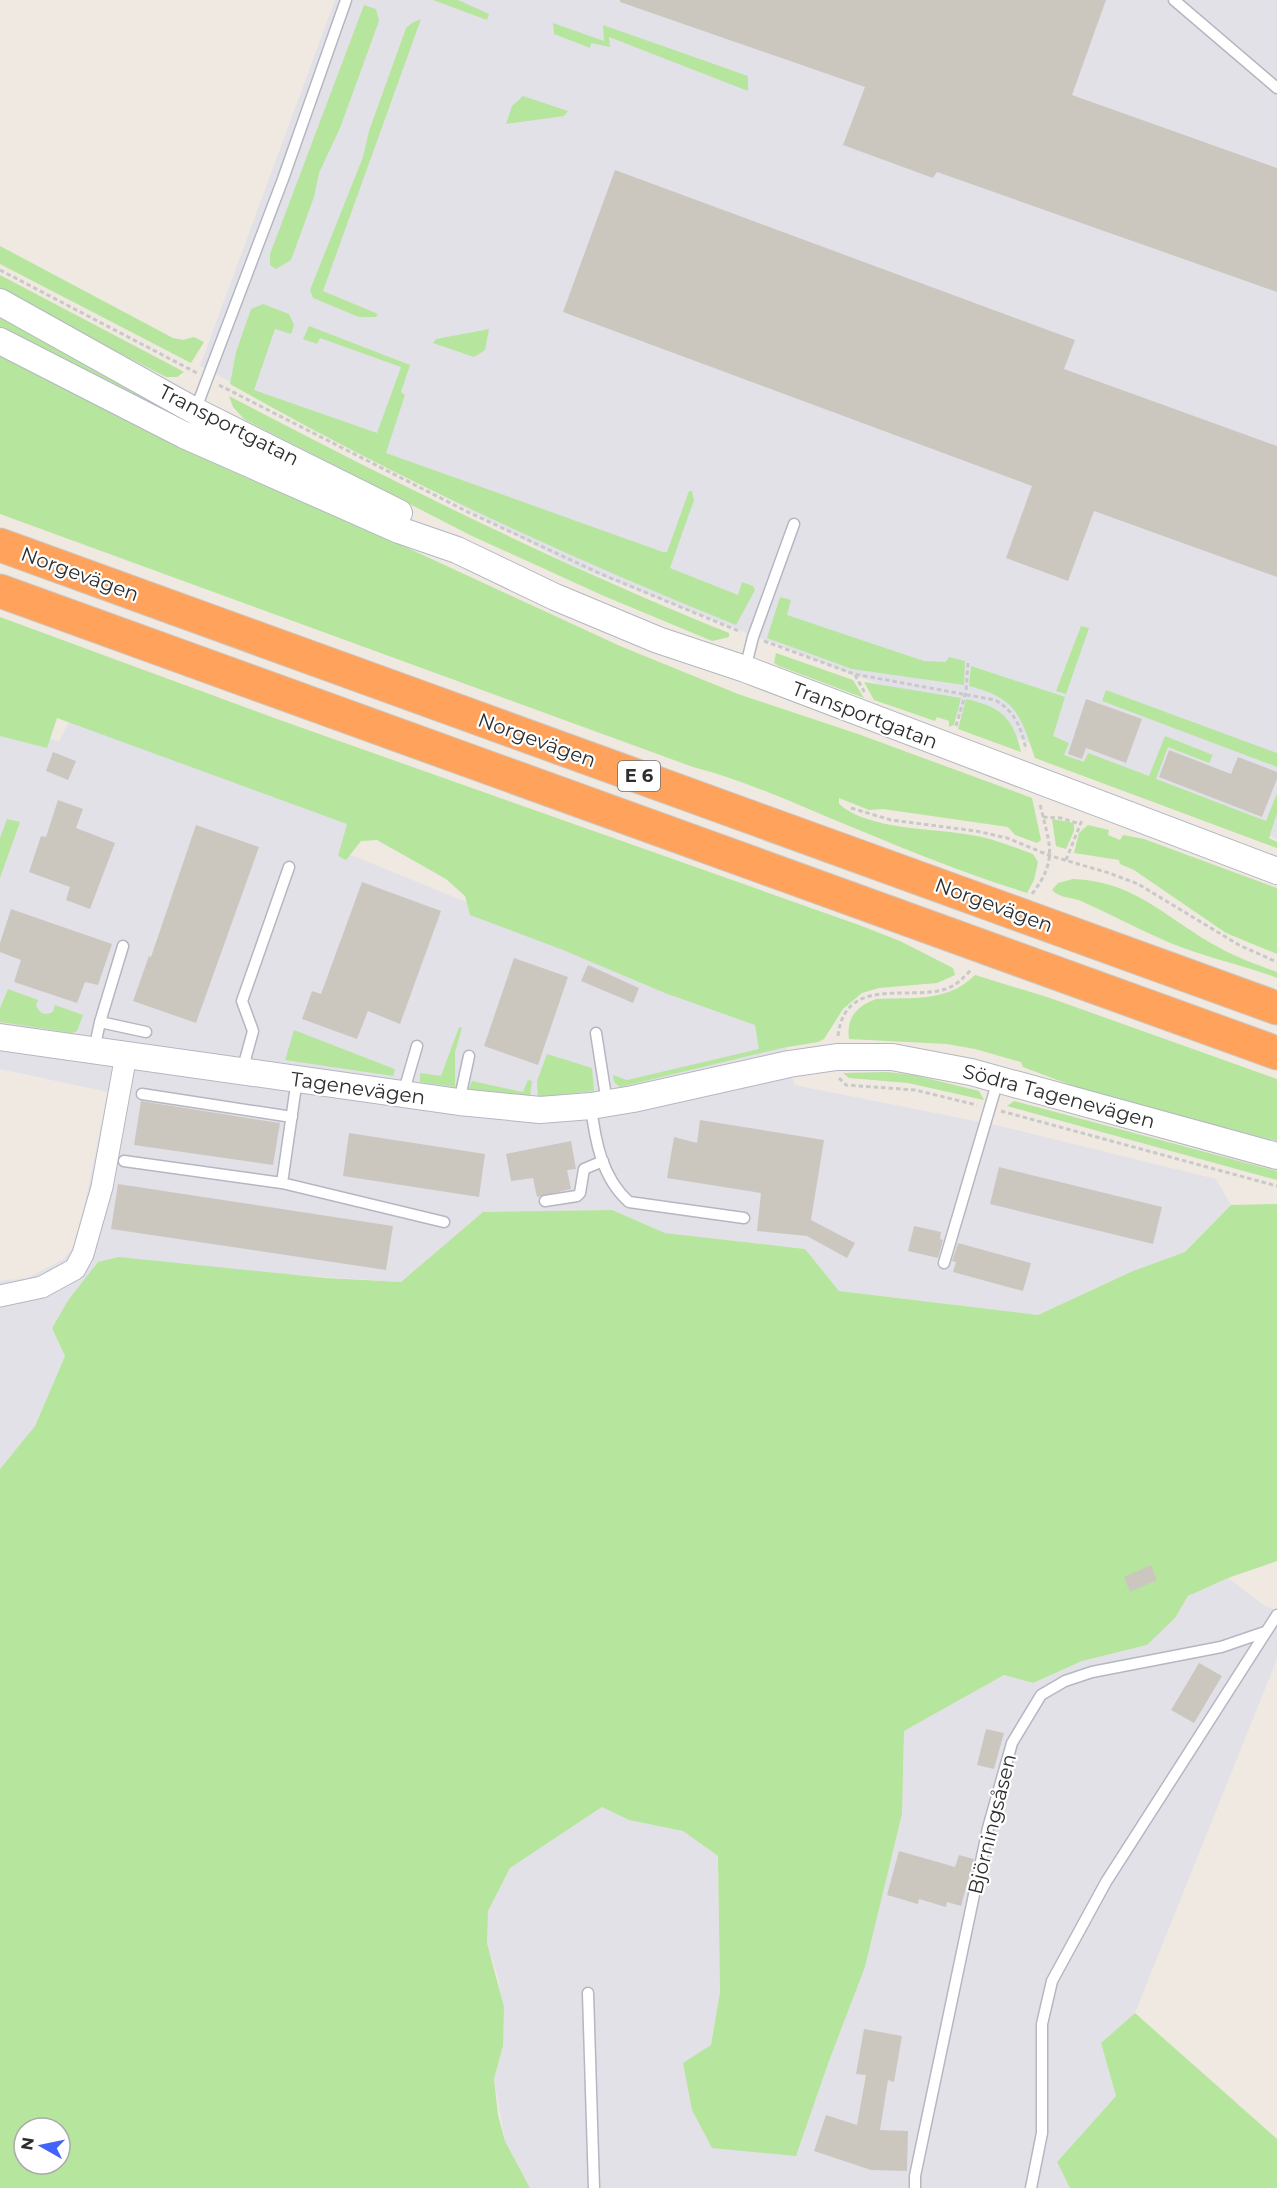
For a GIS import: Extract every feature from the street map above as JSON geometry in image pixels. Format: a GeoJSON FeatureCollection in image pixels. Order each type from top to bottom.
{"type":"FeatureCollection","features":[{"type":"Feature","properties":{"kind":"highway","name":"Norgevägen"},"geometry":{"type":"LineString","coordinates":[[0,545],[1277,1008]]}},
{"type":"Feature","properties":{"kind":"highway","name":"E 6"},"geometry":{"type":"LineString","coordinates":[[0,591],[1277,1053]]}},
{"type":"Feature","properties":{"kind":"street","name":"Transportgatan"},"geometry":{"type":"LineString","coordinates":[[0,302],[189,423]]}},
{"type":"Feature","properties":{"kind":"street","name":"Transportgatan"},"geometry":{"type":"LineString","coordinates":[[0,340],[189,423],[399,530],[457,550],[555,597],[647,636],[745,669],[1277,871]]}},
{"type":"Feature","properties":{"kind":"street","name":"Tagenevägen"},"geometry":{"type":"LineString","coordinates":[[0,1037],[459,1102],[540,1110],[599,1105],[762,1069],[837,1058]]}},
{"type":"Feature","properties":{"kind":"street"},"geometry":{"type":"LineString","coordinates":[[0,1296],[42,1287],[75,1269],[83,1254],[102,1187],[126,1055]]}},
{"type":"Feature","properties":{"kind":"street","name":"Södra Tagenevägen"},"geometry":{"type":"LineString","coordinates":[[837,1058],[892,1057],[944,1066],[1277,1156]]}},
{"type":"Feature","properties":{"kind":"lane"},"geometry":{"type":"LineString","coordinates":[[189,423],[208,379],[346,0]]}},
{"type":"Feature","properties":{"kind":"lane"},"geometry":{"type":"LineString","coordinates":[[1174,0],[1277,88]]}},
{"type":"Feature","properties":{"kind":"lane"},"geometry":{"type":"LineString","coordinates":[[745,669],[753,637],[794,524]]}},
{"type":"Feature","properties":{"kind":"lane"},"geometry":{"type":"LineString","coordinates":[[242,1071],[253,1031],[242,1001],[290,867]]}},
{"type":"Feature","properties":{"kind":"lane"},"geometry":{"type":"LineString","coordinates":[[94,1051],[100,1022],[123,946]]}},
{"type":"Feature","properties":{"kind":"lane"},"geometry":{"type":"LineString","coordinates":[[100,1022],[146,1032]]}},
{"type":"Feature","properties":{"kind":"lane"},"geometry":{"type":"LineString","coordinates":[[596,1033],[603,1161],[619,1193],[629,1202],[744,1218]]}},
{"type":"Feature","properties":{"kind":"lane"},"geometry":{"type":"LineString","coordinates":[[402,1094],[417,1046]]}},
{"type":"Feature","properties":{"kind":"lane"},"geometry":{"type":"LineString","coordinates":[[459,1102],[469,1056]]}},
{"type":"Feature","properties":{"kind":"lane"},"geometry":{"type":"LineString","coordinates":[[282,1183],[297,1079]]}},
{"type":"Feature","properties":{"kind":"lane"},"geometry":{"type":"LineString","coordinates":[[944,1263],[998,1080]]}},
{"type":"Feature","properties":{"kind":"lane"},"geometry":{"type":"LineString","coordinates":[[142,1094],[292,1117]]}},
{"type":"Feature","properties":{"kind":"lane"},"geometry":{"type":"LineString","coordinates":[[124,1161],[282,1183],[444,1222]]}},
{"type":"Feature","properties":{"kind":"lane"},"geometry":{"type":"LineString","coordinates":[[545,1201],[577,1196],[580,1193],[584,1169],[603,1161]]}},
{"type":"Feature","properties":{"kind":"lane"},"geometry":{"type":"LineString","coordinates":[[1031,2188],[1042,2133],[1042,2024],[1052,1981],[1106,1882],[1245,1669],[1277,1615]]}},
{"type":"Feature","properties":{"kind":"lane","name":"Björningsåsen"},"geometry":{"type":"LineString","coordinates":[[915,2188],[915,2175],[988,1828],[1012,1743],[1041,1695],[1065,1681],[1092,1672],[1221,1647],[1265,1632]]}},
{"type":"Feature","properties":{"kind":"lane"},"geometry":{"type":"LineString","coordinates":[[588,1993],[594,2188]]}},
{"type":"Feature","properties":{"kind":"path"},"geometry":{"type":"LineString","coordinates":[[0,270],[468,512],[601,574],[753,637],[854,674],[987,697],[1003,705],[1018,723],[1026,750]]}},
{"type":"Feature","properties":{"kind":"path"},"geometry":{"type":"LineString","coordinates":[[954,732],[966,692],[968,663]]}},
{"type":"Feature","properties":{"kind":"path"},"geometry":{"type":"LineString","coordinates":[[1032,895],[1050,868],[1051,855],[1040,804]]}},
{"type":"Feature","properties":{"kind":"path"},"geometry":{"type":"LineString","coordinates":[[851,808],[891,820],[987,833],[1138,884],[1239,945],[1277,962]]}},
{"type":"Feature","properties":{"kind":"path"},"geometry":{"type":"LineString","coordinates":[[1043,817],[1061,818],[1080,824]]}},
{"type":"Feature","properties":{"kind":"path"},"geometry":{"type":"LineString","coordinates":[[1066,860],[1083,817]]}},
{"type":"Feature","properties":{"kind":"path"},"geometry":{"type":"LineString","coordinates":[[975,966],[962,980],[946,989],[887,992],[863,998],[847,1013],[839,1026],[838,1077],[846,1085],[915,1090],[990,1108],[1277,1186]]}},
{"type":"Feature","properties":{"kind":"shaded area"},"geometry":{"type":"Polygon","coordinates":[[[335,0],[1277,0],[1277,839],[570,564],[200,366],[335,0]]]}},
{"type":"Feature","properties":{"kind":"shaded area"},"geometry":{"type":"Polygon","coordinates":[[[74,713],[357,824],[346,853],[783,1031],[794,1085],[1000,1126],[1216,1179],[1231,1205],[1185,1252],[1133,1271],[1038,1315],[839,1291],[805,1249],[665,1233],[612,1210],[483,1212],[401,1282],[98,1262],[52,1327],[65,1356],[35,1426],[0,1469],[0,1281],[27,1278],[64,1259],[77,1242],[108,1092],[0,1069],[0,730],[59,741],[74,713]]]}},
{"type":"Feature","properties":{"kind":"shaded area"},"geometry":{"type":"Polygon","coordinates":[[[1228,1578],[1265,1606],[1277,1610],[1277,1659],[1135,2013],[1101,2043],[1116,2096],[1057,2162],[1070,2188],[530,2188],[505,2141],[494,2079],[503,2046],[499,1981],[487,1943],[488,1911],[510,1868],[602,1807],[629,1820],[683,1831],[718,1856],[720,1992],[711,2045],[796,2156],[865,1967],[902,1814],[904,1731],[1004,1675],[1033,1683],[1082,1661],[1147,1645],[1175,1618],[1188,1596],[1228,1578]]]}},
{"type":"Feature","properties":{"kind":"green space"},"geometry":{"type":"Polygon","coordinates":[[[433,0],[458,0],[489,14],[487,20],[433,0]]]}},
{"type":"Feature","properties":{"kind":"green space"},"geometry":{"type":"Polygon","coordinates":[[[364,5],[376,9],[379,21],[340,128],[319,173],[314,197],[291,260],[276,269],[270,265],[270,254],[364,5]]]}},
{"type":"Feature","properties":{"kind":"green space"},"geometry":{"type":"Polygon","coordinates":[[[421,19],[323,291],[378,314],[376,317],[359,317],[313,298],[310,290],[363,157],[369,131],[406,28],[421,19]]]}},
{"type":"Feature","properties":{"kind":"green space"},"geometry":{"type":"Polygon","coordinates":[[[553,23],[604,41],[603,25],[748,76],[748,91],[609,37],[610,47],[591,43],[590,48],[554,34],[553,23]]]}},
{"type":"Feature","properties":{"kind":"green space"},"geometry":{"type":"Polygon","coordinates":[[[523,96],[568,111],[564,116],[506,124],[512,106],[523,96]]]}},
{"type":"Feature","properties":{"kind":"green space"},"geometry":{"type":"Polygon","coordinates":[[[0,246],[173,338],[183,340],[194,337],[204,342],[191,363],[0,264],[0,246]]]}},
{"type":"Feature","properties":{"kind":"green space"},"geometry":{"type":"Polygon","coordinates":[[[0,275],[184,372],[177,377],[166,377],[0,291],[0,275]]]}},
{"type":"Feature","properties":{"kind":"green space"},"geometry":{"type":"Polygon","coordinates":[[[263,304],[289,314],[294,325],[291,334],[275,329],[254,390],[377,433],[401,367],[320,338],[317,344],[303,339],[309,326],[410,365],[401,392],[405,395],[386,453],[663,552],[667,552],[689,491],[692,491],[694,500],[670,568],[738,595],[742,582],[753,586],[755,590],[736,625],[607,571],[479,513],[353,451],[230,384],[236,352],[251,309],[263,304]]]}},
{"type":"Feature","properties":{"kind":"green space"},"geometry":{"type":"Polygon","coordinates":[[[0,314],[176,410],[160,410],[0,328],[0,314]]]}},
{"type":"Feature","properties":{"kind":"green space"},"geometry":{"type":"Polygon","coordinates":[[[489,329],[485,350],[474,357],[433,343],[436,339],[489,329]]]}},
{"type":"Feature","properties":{"kind":"green space"},"geometry":{"type":"Polygon","coordinates":[[[0,351],[229,470],[358,525],[620,646],[738,694],[858,734],[1032,798],[1041,840],[1037,843],[1015,835],[1008,827],[883,809],[869,810],[839,798],[839,804],[851,813],[867,819],[902,827],[979,836],[1033,854],[1038,862],[1034,880],[1027,893],[984,879],[757,788],[693,767],[0,514],[0,351]]]}},
{"type":"Feature","properties":{"kind":"green space"},"geometry":{"type":"Polygon","coordinates":[[[229,396],[476,521],[665,607],[729,633],[729,637],[712,641],[604,596],[472,536],[244,419],[233,407],[229,396]]]}},
{"type":"Feature","properties":{"kind":"green space"},"geometry":{"type":"Polygon","coordinates":[[[780,597],[791,600],[787,615],[924,661],[946,662],[949,657],[965,661],[964,685],[852,669],[767,638],[780,597]]]}},
{"type":"Feature","properties":{"kind":"green space"},"geometry":{"type":"Polygon","coordinates":[[[0,617],[277,719],[859,925],[900,941],[953,968],[955,975],[937,983],[879,988],[862,993],[843,1009],[824,1039],[818,1042],[782,1048],[620,1087],[614,1082],[613,1075],[627,1080],[759,1049],[755,1025],[665,993],[563,950],[470,915],[465,896],[446,879],[377,840],[361,841],[346,860],[338,856],[347,824],[57,718],[47,748],[0,736],[0,617]]]}},
{"type":"Feature","properties":{"kind":"green space"},"geometry":{"type":"Polygon","coordinates":[[[1081,626],[1089,628],[1066,694],[1056,691],[1081,626]]]}},
{"type":"Feature","properties":{"kind":"green space"},"geometry":{"type":"Polygon","coordinates":[[[776,653],[853,680],[864,698],[779,666],[774,663],[776,653]]]}},
{"type":"Feature","properties":{"kind":"green space"},"geometry":{"type":"Polygon","coordinates":[[[971,666],[1065,697],[1053,736],[1069,743],[1064,755],[1084,762],[1088,753],[1149,776],[1165,736],[1213,755],[1209,763],[1168,747],[1156,779],[1266,821],[1277,793],[1277,813],[1269,838],[1277,842],[1277,848],[1035,758],[1020,719],[1007,702],[969,686],[971,666]]]}},
{"type":"Feature","properties":{"kind":"green space"},"geometry":{"type":"Polygon","coordinates":[[[864,682],[961,698],[954,725],[949,727],[949,721],[937,717],[935,721],[874,700],[864,682]]]}},
{"type":"Feature","properties":{"kind":"green space"},"geometry":{"type":"Polygon","coordinates":[[[1106,690],[1277,753],[1277,767],[1102,701],[1106,690]]]}},
{"type":"Feature","properties":{"kind":"green space"},"geometry":{"type":"Polygon","coordinates":[[[966,699],[988,706],[1004,715],[1014,730],[1021,752],[958,729],[966,699]]]}},
{"type":"Feature","properties":{"kind":"green space"},"geometry":{"type":"Polygon","coordinates":[[[7,819],[20,822],[0,878],[0,838],[7,819]]]}},
{"type":"Feature","properties":{"kind":"green space"},"geometry":{"type":"Polygon","coordinates":[[[1052,819],[1074,823],[1074,831],[1066,849],[1056,846],[1052,819]]]}},
{"type":"Feature","properties":{"kind":"green space"},"geometry":{"type":"Polygon","coordinates":[[[1088,825],[1109,830],[1108,835],[1120,840],[1123,835],[1144,839],[1277,888],[1277,954],[1226,933],[1134,870],[1120,864],[1119,860],[1074,853],[1079,833],[1088,825]]]}},
{"type":"Feature","properties":{"kind":"green space"},"geometry":{"type":"Polygon","coordinates":[[[1073,879],[1094,881],[1130,892],[1217,947],[1277,972],[1277,978],[1181,947],[1052,890],[1058,883],[1073,879]]]}},
{"type":"Feature","properties":{"kind":"green space"},"geometry":{"type":"Polygon","coordinates":[[[975,975],[1050,998],[1277,1079],[1277,1141],[1084,1090],[1023,1067],[1021,1062],[975,1049],[947,1044],[849,1039],[851,1019],[863,1005],[876,999],[916,998],[941,994],[964,984],[975,975]]]}},
{"type":"Feature","properties":{"kind":"green space"},"geometry":{"type":"Polygon","coordinates":[[[8,989],[38,1000],[36,1006],[43,1014],[53,1012],[55,1005],[83,1015],[77,1031],[72,1033],[0,1022],[0,1008],[8,989]]]}},
{"type":"Feature","properties":{"kind":"green space"},"geometry":{"type":"Polygon","coordinates":[[[459,1027],[462,1028],[455,1052],[455,1087],[420,1082],[420,1073],[441,1076],[459,1027]]]}},
{"type":"Feature","properties":{"kind":"green space"},"geometry":{"type":"Polygon","coordinates":[[[294,1030],[392,1068],[395,1070],[393,1076],[285,1060],[294,1030]]]}},
{"type":"Feature","properties":{"kind":"green space"},"geometry":{"type":"Polygon","coordinates":[[[547,1054],[592,1068],[594,1091],[538,1097],[537,1081],[547,1054]]]}},
{"type":"Feature","properties":{"kind":"green space"},"geometry":{"type":"Polygon","coordinates":[[[887,1072],[914,1075],[979,1091],[984,1100],[908,1083],[849,1078],[843,1073],[887,1072]]]}},
{"type":"Feature","properties":{"kind":"green space"},"geometry":{"type":"Polygon","coordinates":[[[528,1080],[532,1081],[530,1097],[471,1091],[469,1088],[472,1081],[523,1092],[528,1080]]]}},
{"type":"Feature","properties":{"kind":"green space"},"geometry":{"type":"Polygon","coordinates":[[[1014,1101],[1277,1171],[1277,1180],[1007,1106],[1014,1101]]]}},
{"type":"Feature","properties":{"kind":"green space"},"geometry":{"type":"Polygon","coordinates":[[[1277,1204],[1277,1561],[1228,1578],[1188,1596],[1175,1618],[1147,1645],[1082,1661],[1033,1683],[1004,1675],[904,1731],[902,1814],[865,1967],[796,2156],[712,2148],[692,2110],[683,2063],[711,2045],[720,1992],[718,1856],[683,1831],[629,1820],[602,1807],[510,1868],[488,1911],[487,1943],[504,2007],[503,2046],[494,2079],[498,2115],[505,2141],[530,2188],[0,2188],[0,1469],[35,1426],[65,1356],[52,1328],[69,1299],[98,1262],[119,1257],[326,1278],[401,1282],[483,1212],[612,1210],[665,1233],[805,1249],[839,1291],[1038,1315],[1133,1271],[1185,1252],[1231,1205],[1277,1204]]]}},
{"type":"Feature","properties":{"kind":"green space"},"geometry":{"type":"Polygon","coordinates":[[[1135,2013],[1277,2139],[1277,2188],[1070,2188],[1057,2162],[1116,2096],[1101,2043],[1135,2013]]]}},
{"type":"Feature","properties":{"kind":"building"},"geometry":{"type":"Polygon","coordinates":[[[620,0],[1106,0],[1072,95],[1277,168],[1277,292],[937,172],[933,178],[843,145],[865,87],[620,2],[620,0]]]}},
{"type":"Feature","properties":{"kind":"building"},"geometry":{"type":"Polygon","coordinates":[[[615,170],[1075,340],[1064,369],[1277,446],[1277,577],[1094,511],[1068,581],[1006,558],[1032,486],[563,312],[615,170]]]}},
{"type":"Feature","properties":{"kind":"building"},"geometry":{"type":"Polygon","coordinates":[[[1086,699],[1142,719],[1126,763],[1086,748],[1082,759],[1068,754],[1086,699]]]}},
{"type":"Feature","properties":{"kind":"building"},"geometry":{"type":"Polygon","coordinates":[[[1169,750],[1231,774],[1238,757],[1277,772],[1277,779],[1262,817],[1159,777],[1169,750]]]}},
{"type":"Feature","properties":{"kind":"building"},"geometry":{"type":"Polygon","coordinates":[[[53,752],[76,761],[68,780],[46,771],[53,752]]]}},
{"type":"Feature","properties":{"kind":"building"},"geometry":{"type":"Polygon","coordinates":[[[58,800],[83,809],[76,828],[115,843],[90,909],[66,900],[70,887],[29,872],[41,836],[46,837],[58,800]]]}},
{"type":"Feature","properties":{"kind":"building"},"geometry":{"type":"Polygon","coordinates":[[[196,825],[259,847],[196,1023],[133,1001],[149,956],[151,957],[196,825]]]}},
{"type":"Feature","properties":{"kind":"building"},"geometry":{"type":"Polygon","coordinates":[[[362,882],[441,911],[400,1024],[368,1011],[357,1039],[302,1019],[312,991],[321,994],[362,882]]]}},
{"type":"Feature","properties":{"kind":"building"},"geometry":{"type":"Polygon","coordinates":[[[11,909],[112,944],[98,985],[85,982],[77,1003],[14,982],[21,960],[0,952],[0,943],[11,909]]]}},
{"type":"Feature","properties":{"kind":"building"},"geometry":{"type":"Polygon","coordinates":[[[514,958],[568,977],[538,1065],[484,1046],[514,958]]]}},
{"type":"Feature","properties":{"kind":"building"},"geometry":{"type":"Polygon","coordinates":[[[588,965],[639,988],[633,1003],[581,981],[588,965]]]}},
{"type":"Feature","properties":{"kind":"building"},"geometry":{"type":"Polygon","coordinates":[[[141,1101],[280,1123],[273,1165],[134,1145],[141,1101]]]}},
{"type":"Feature","properties":{"kind":"building"},"geometry":{"type":"Polygon","coordinates":[[[700,1120],[824,1140],[811,1220],[855,1243],[847,1258],[807,1236],[757,1231],[761,1193],[667,1178],[674,1137],[697,1143],[700,1120]]]}},
{"type":"Feature","properties":{"kind":"building"},"geometry":{"type":"Polygon","coordinates":[[[349,1133],[485,1154],[479,1197],[343,1176],[349,1133]]]}},
{"type":"Feature","properties":{"kind":"building"},"geometry":{"type":"Polygon","coordinates":[[[571,1141],[576,1169],[567,1170],[571,1189],[537,1197],[533,1178],[511,1181],[506,1154],[571,1141]]]}},
{"type":"Feature","properties":{"kind":"building"},"geometry":{"type":"Polygon","coordinates":[[[999,1167],[1162,1207],[1153,1244],[990,1204],[999,1167]]]}},
{"type":"Feature","properties":{"kind":"building"},"geometry":{"type":"Polygon","coordinates":[[[118,1184],[393,1226],[386,1270],[111,1229],[118,1184]]]}},
{"type":"Feature","properties":{"kind":"building"},"geometry":{"type":"Polygon","coordinates":[[[914,1226],[941,1232],[940,1239],[943,1240],[938,1258],[908,1251],[914,1226]]]}},
{"type":"Feature","properties":{"kind":"building"},"geometry":{"type":"Polygon","coordinates":[[[958,1243],[1031,1263],[1023,1291],[953,1272],[956,1262],[952,1261],[958,1243]]]}},
{"type":"Feature","properties":{"kind":"building"},"geometry":{"type":"Polygon","coordinates":[[[1151,1565],[1157,1580],[1130,1592],[1124,1577],[1151,1565]]]}},
{"type":"Feature","properties":{"kind":"building"},"geometry":{"type":"Polygon","coordinates":[[[1199,1663],[1222,1676],[1194,1723],[1171,1710],[1199,1663]]]}},
{"type":"Feature","properties":{"kind":"building"},"geometry":{"type":"Polygon","coordinates":[[[986,1729],[1004,1733],[994,1769],[977,1765],[986,1729]]]}},
{"type":"Feature","properties":{"kind":"building"},"geometry":{"type":"Polygon","coordinates":[[[899,1851],[955,1867],[959,1855],[974,1859],[961,1906],[947,1902],[946,1907],[919,1899],[918,1904],[887,1895],[899,1851]]]}},
{"type":"Feature","properties":{"kind":"building"},"geometry":{"type":"Polygon","coordinates":[[[864,2029],[902,2036],[894,2082],[888,2080],[880,2130],[908,2131],[907,2171],[871,2170],[814,2151],[826,2115],[857,2125],[866,2075],[856,2074],[864,2029]]]}}]}
